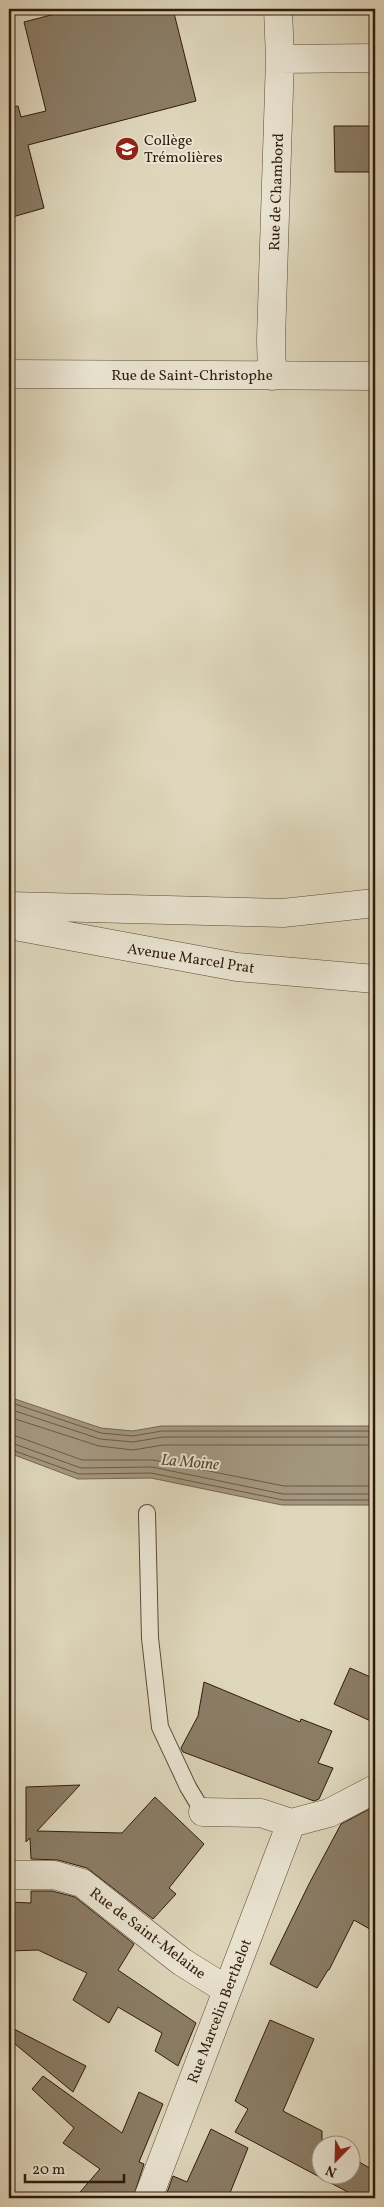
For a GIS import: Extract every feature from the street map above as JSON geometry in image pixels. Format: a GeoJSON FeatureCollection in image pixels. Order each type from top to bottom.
{"type":"FeatureCollection","features":[{"type":"Feature","properties":{"kind":"street","name":"Rue de Chambord"},"geometry":{"type":"LineString","coordinates":[[272,376],[280,59],[278,9]]}},
{"type":"Feature","properties":{"kind":"street"},"geometry":{"type":"LineString","coordinates":[[280,59],[375,58]]}},
{"type":"Feature","properties":{"kind":"street","name":"Rue de Saint-Christophe"},"geometry":{"type":"LineString","coordinates":[[9,374],[375,376]]}},
{"type":"Feature","properties":{"kind":"street"},"geometry":{"type":"LineString","coordinates":[[9,906],[283,913],[375,903]]}},
{"type":"Feature","properties":{"kind":"street","name":"Avenue Marcel Prat"},"geometry":{"type":"LineString","coordinates":[[9,925],[237,967],[375,979]]}},
{"type":"Feature","properties":{"kind":"street"},"geometry":{"type":"LineString","coordinates":[[203,1812],[261,1813],[291,1823],[329,1813],[375,1790]]}},
{"type":"Feature","properties":{"kind":"street","name":"Rue Marcelin Berthelot"},"geometry":{"type":"LineString","coordinates":[[148,2198],[291,1823]]}},
{"type":"Feature","properties":{"kind":"street","name":"Rue de Saint-Melaine"},"geometry":{"type":"LineString","coordinates":[[9,1874],[54,1875],[82,1883],[182,1962],[227,1990]]}},
{"type":"Feature","properties":{"kind":"lane"},"geometry":{"type":"LineString","coordinates":[[147,1512],[150,1638],[160,1727],[188,1787],[203,1812]]}},
{"type":"Feature","properties":{"kind":"water","name":"La Moine"},"geometry":{"type":"Polygon","coordinates":[[[9,1397],[101,1428],[133,1431],[161,1426],[375,1426],[375,1505],[282,1505],[151,1478],[78,1479],[9,1453],[9,1397]]]}},
{"type":"Feature","properties":{"kind":"building"},"geometry":{"type":"Polygon","coordinates":[[[74,9],[173,9],[196,101],[28,145],[44,208],[9,218],[9,107],[18,106],[21,117],[46,111],[24,22],[74,9]]]}},
{"type":"Feature","properties":{"kind":"building"},"geometry":{"type":"Polygon","coordinates":[[[334,126],[375,126],[375,172],[335,172],[334,126]]]}},
{"type":"Feature","properties":{"kind":"building"},"geometry":{"type":"Polygon","coordinates":[[[350,1668],[375,1679],[375,1723],[334,1704],[350,1668]]]}},
{"type":"Feature","properties":{"kind":"building"},"geometry":{"type":"Polygon","coordinates":[[[204,1682],[300,1722],[301,1719],[332,1731],[318,1763],[333,1768],[319,1799],[314,1801],[183,1752],[181,1748],[198,1716],[204,1682]]]}},
{"type":"Feature","properties":{"kind":"building"},"geometry":{"type":"Polygon","coordinates":[[[80,1785],[37,1831],[122,1833],[155,1797],[204,1844],[169,1888],[176,1894],[153,1919],[87,1868],[58,1860],[31,1859],[30,1838],[26,1842],[26,1787],[80,1785]]]}},
{"type":"Feature","properties":{"kind":"building"},"geometry":{"type":"Polygon","coordinates":[[[375,1806],[375,1932],[354,1920],[329,1970],[317,1988],[270,1964],[341,1824],[375,1806]]]}},
{"type":"Feature","properties":{"kind":"building"},"geometry":{"type":"Polygon","coordinates":[[[31,1891],[52,1891],[75,1897],[134,1944],[118,1970],[196,2023],[178,2066],[155,2051],[162,2033],[118,2007],[109,2023],[73,2000],[87,1973],[38,1950],[9,1951],[9,1902],[31,1903],[31,1891]]]}},
{"type":"Feature","properties":{"kind":"building"},"geometry":{"type":"Polygon","coordinates":[[[270,2020],[314,2039],[283,2111],[322,2131],[322,2134],[312,2134],[312,2173],[235,2132],[248,2109],[235,2101],[270,2020]]]}},
{"type":"Feature","properties":{"kind":"building"},"geometry":{"type":"Polygon","coordinates":[[[14,2029],[86,2066],[73,2092],[9,2039],[14,2029]]]}},
{"type":"Feature","properties":{"kind":"building"},"geometry":{"type":"Polygon","coordinates":[[[43,2076],[122,2133],[139,2092],[163,2104],[139,2162],[144,2164],[133,2198],[75,2198],[100,2169],[63,2143],[74,2128],[32,2089],[43,2076]]]}},
{"type":"Feature","properties":{"kind":"building"},"geometry":{"type":"Polygon","coordinates":[[[211,2129],[248,2148],[228,2198],[165,2198],[173,2176],[187,2182],[211,2129]]]}},
{"type":"Feature","properties":{"kind":"building"},"geometry":{"type":"Polygon","coordinates":[[[362,2164],[375,2171],[375,2198],[359,2198],[333,2184],[362,2184],[362,2164]]]}},
{"type":"Feature","properties":{"kind":"place","name":"Collège Trémolières"},"geometry":{"type":"Point","coordinates":[127,149]}}]}
